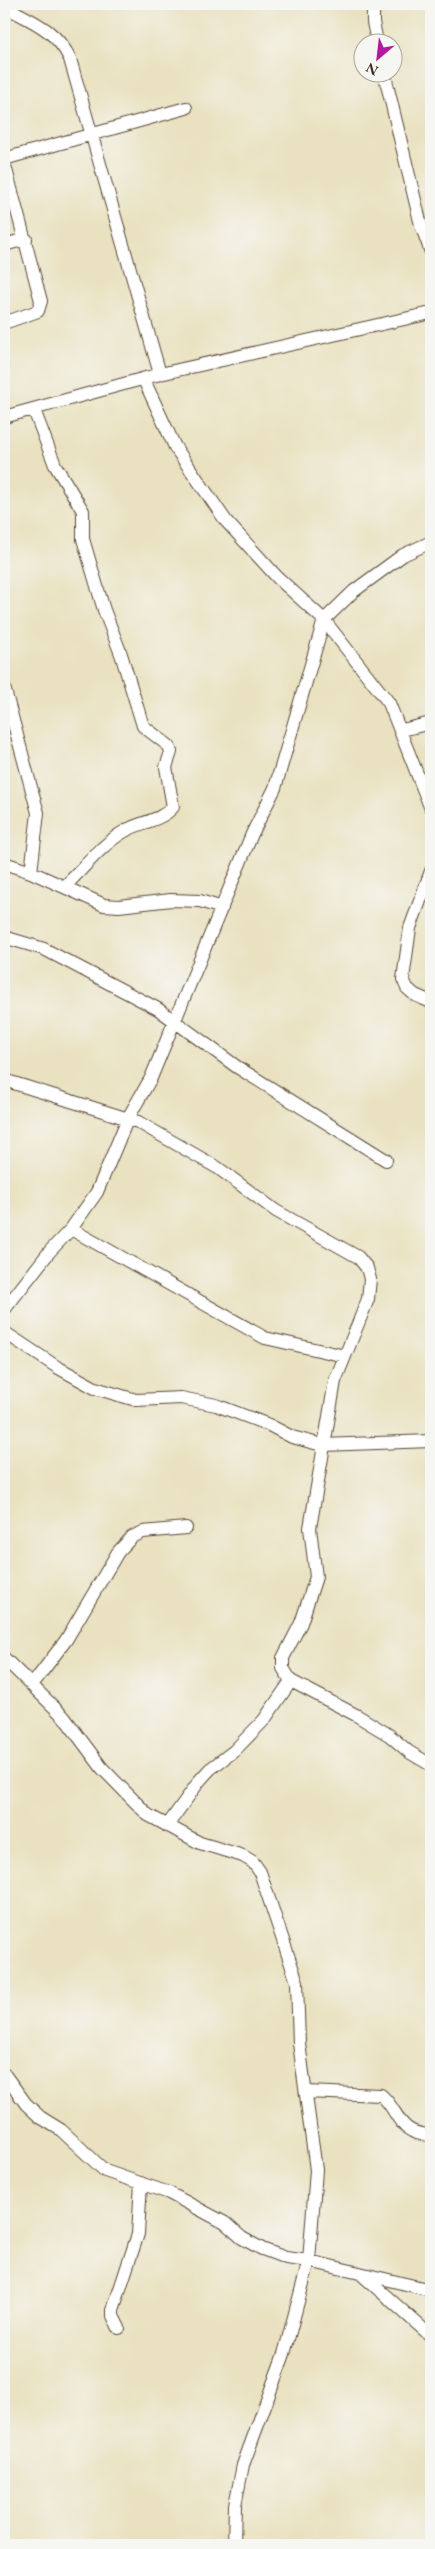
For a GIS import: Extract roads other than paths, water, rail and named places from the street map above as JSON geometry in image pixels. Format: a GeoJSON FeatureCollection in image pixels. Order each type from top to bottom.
{"type":"FeatureCollection","features":[{"type":"Feature","properties":{"kind":"street"},"geometry":{"type":"LineString","coordinates":[[373,4],[375,32]]}},
{"type":"Feature","properties":{"kind":"street"},"geometry":{"type":"LineString","coordinates":[[4,6],[48,30],[63,44],[70,59],[90,136],[160,374]]}},
{"type":"Feature","properties":{"kind":"street"},"geometry":{"type":"LineString","coordinates":[[386,82],[421,224],[431,252]]}},
{"type":"Feature","properties":{"kind":"street"},"geometry":{"type":"LineString","coordinates":[[4,323],[38,311],[41,301],[4,160],[186,108]]}},
{"type":"Feature","properties":{"kind":"street"},"geometry":{"type":"LineString","coordinates":[[4,245],[26,239]]}},
{"type":"Feature","properties":{"kind":"street"},"geometry":{"type":"LineString","coordinates":[[4,418],[160,374],[431,313]]}},
{"type":"Feature","properties":{"kind":"street"},"geometry":{"type":"LineString","coordinates":[[144,380],[175,447],[226,520],[277,577],[324,620],[389,703],[402,730],[431,809]]}},
{"type":"Feature","properties":{"kind":"street"},"geometry":{"type":"LineString","coordinates":[[34,410],[55,465],[83,511],[83,539],[104,610],[121,654],[143,726],[169,746],[171,752],[166,767],[173,807],[153,820],[126,830],[111,840],[65,886]]}},
{"type":"Feature","properties":{"kind":"street"},"geometry":{"type":"LineString","coordinates":[[4,1310],[50,1252],[71,1229],[97,1192],[128,1118],[151,1078],[176,1022],[252,834],[275,788],[324,620],[354,591],[403,555],[431,542]]}},
{"type":"Feature","properties":{"kind":"street"},"geometry":{"type":"LineString","coordinates":[[4,687],[38,813],[31,872]]}},
{"type":"Feature","properties":{"kind":"street"},"geometry":{"type":"LineString","coordinates":[[402,730],[431,723]]}},
{"type":"Feature","properties":{"kind":"street"},"geometry":{"type":"LineString","coordinates":[[4,863],[65,886],[104,905],[119,906],[171,900],[200,901],[222,908]]}},
{"type":"Feature","properties":{"kind":"street"},"geometry":{"type":"LineString","coordinates":[[431,872],[410,928],[403,979],[407,988],[415,995],[431,1002]]}},
{"type":"Feature","properties":{"kind":"street"},"geometry":{"type":"LineString","coordinates":[[4,937],[44,948],[158,1009],[237,1067],[386,1160]]}},
{"type":"Feature","properties":{"kind":"street"},"geometry":{"type":"LineString","coordinates":[[4,1080],[128,1118],[218,1168],[276,1210],[358,1256],[366,1268],[370,1279],[368,1299],[334,1381],[322,1445],[310,1528],[317,1566],[316,1577],[300,1623],[283,1658],[283,1668],[291,1681],[356,1714],[389,1735],[409,1752],[431,1765]]}},
{"type":"Feature","properties":{"kind":"street"},"geometry":{"type":"LineString","coordinates":[[71,1229],[266,1338],[345,1356]]}},
{"type":"Feature","properties":{"kind":"street"},"geometry":{"type":"LineString","coordinates":[[4,1332],[57,1368],[95,1388],[136,1400],[181,1398],[216,1405],[270,1425],[292,1437],[322,1445],[431,1441]]}},
{"type":"Feature","properties":{"kind":"street"},"geometry":{"type":"LineString","coordinates":[[32,1685],[66,1640],[118,1552],[132,1537],[143,1532],[186,1528]]}},
{"type":"Feature","properties":{"kind":"street"},"geometry":{"type":"LineString","coordinates":[[4,1658],[64,1717],[102,1768],[148,1815],[200,1843],[243,1856],[253,1862],[260,1872],[297,1982],[299,2043],[316,2170],[309,2261],[284,2354],[243,2465],[235,2505],[234,2545]]}},
{"type":"Feature","properties":{"kind":"street"},"geometry":{"type":"LineString","coordinates":[[167,1826],[210,1768],[234,1751],[264,1720],[291,1681]]}},
{"type":"Feature","properties":{"kind":"street"},"geometry":{"type":"LineString","coordinates":[[4,2074],[26,2104],[40,2117],[61,2130],[105,2171],[169,2192],[202,2210],[262,2249],[286,2258],[309,2261],[431,2290]]}},
{"type":"Feature","properties":{"kind":"street"},"geometry":{"type":"LineString","coordinates":[[306,2092],[381,2095],[387,2100],[398,2120],[407,2128],[424,2135],[431,2135]]}},
{"type":"Feature","properties":{"kind":"street"},"geometry":{"type":"LineString","coordinates":[[119,2328],[113,2316],[113,2310],[138,2234],[141,2183]]}},
{"type":"Feature","properties":{"kind":"street"},"geometry":{"type":"LineString","coordinates":[[359,2273],[431,2336]]}}]}
